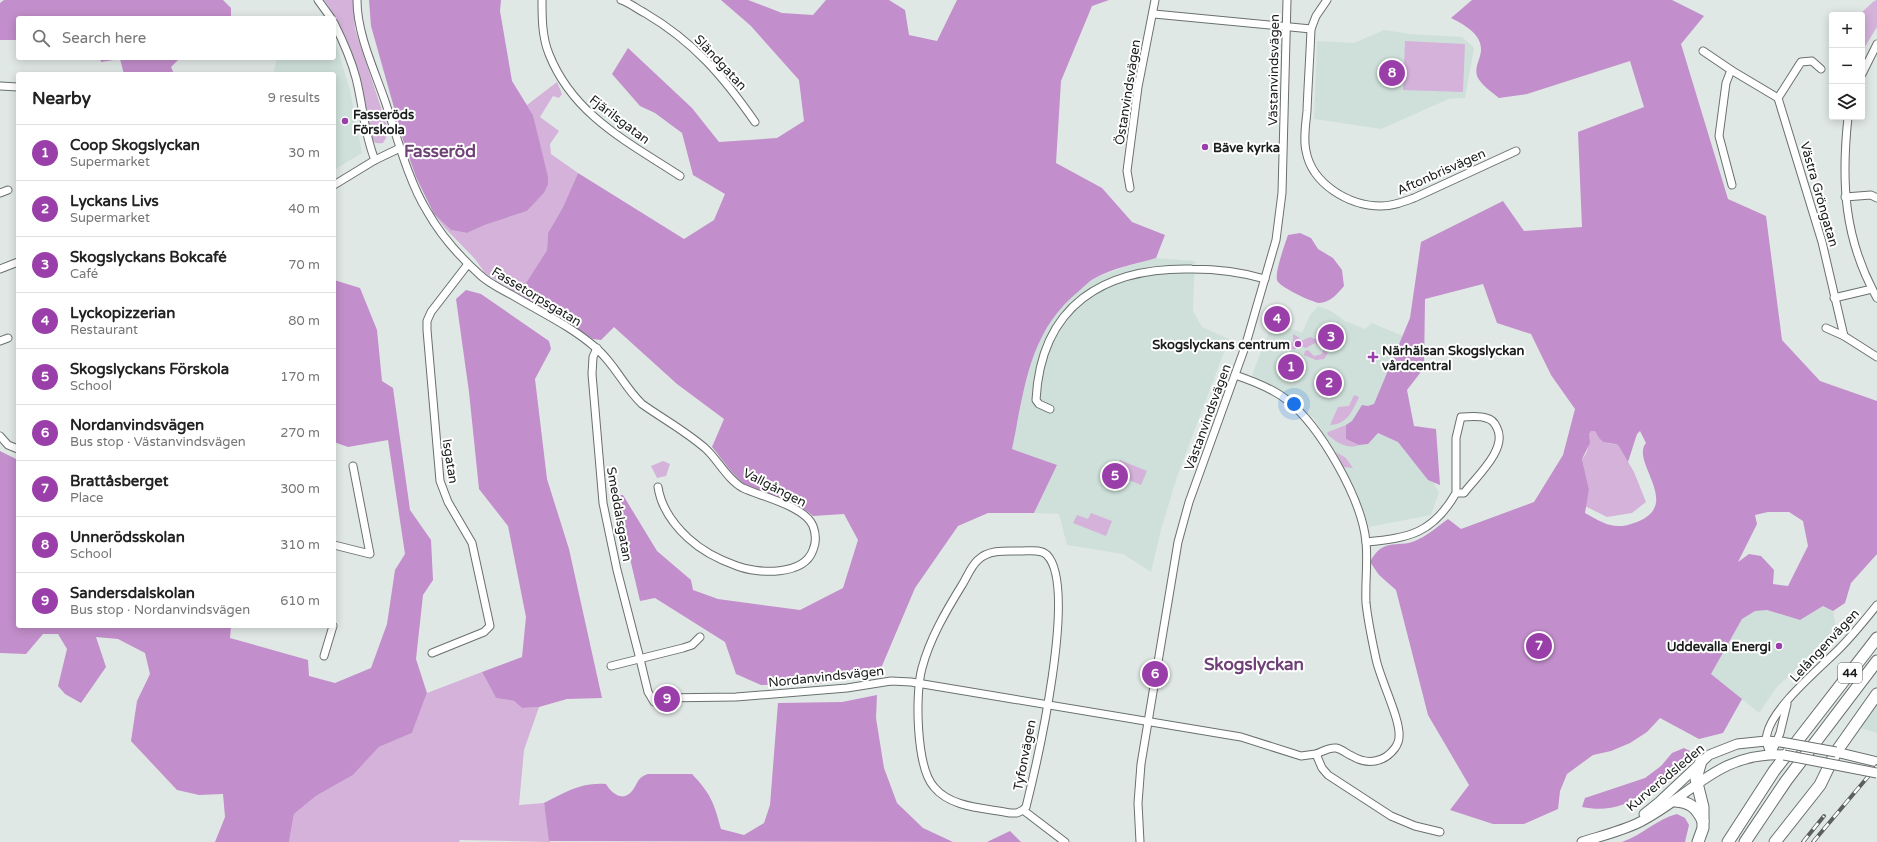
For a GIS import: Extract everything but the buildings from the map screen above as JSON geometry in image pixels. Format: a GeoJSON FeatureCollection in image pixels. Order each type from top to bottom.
{"type":"FeatureCollection","features":[{"type":"Feature","properties":{"kind":"highway","name":"44"},"geometry":{"type":"LineString","coordinates":[[1728,842],[1774,771],[1877,638]]}},
{"type":"Feature","properties":{"kind":"highway","name":"44"},"geometry":{"type":"LineString","coordinates":[[1745,842],[1786,780],[1877,662]]}},
{"type":"Feature","properties":{"kind":"highway"},"geometry":{"type":"LineString","coordinates":[[1775,842],[1820,785],[1836,752],[1877,694]]}},
{"type":"Feature","properties":{"kind":"highway"},"geometry":{"type":"LineString","coordinates":[[1698,842],[1703,822],[1703,807],[1696,779],[1701,761]]}},
{"type":"Feature","properties":{"kind":"highway"},"geometry":{"type":"LineString","coordinates":[[1674,801],[1687,802],[1697,810],[1703,822]]}},
{"type":"Feature","properties":{"kind":"main road","name":"Kurverödsleden"},"geometry":{"type":"LineString","coordinates":[[1613,833],[1642,815],[1659,802],[1701,761],[1720,750],[1737,744],[1766,741],[1779,742],[1836,752],[1877,762]]}},
{"type":"Feature","properties":{"kind":"main road","name":"Kurverödsleden"},"geometry":{"type":"LineString","coordinates":[[1582,842],[1613,833],[1640,822],[1674,801],[1722,767],[1738,761],[1771,755],[1794,756],[1877,773]]}},
{"type":"Feature","properties":{"kind":"street"},"geometry":{"type":"LineString","coordinates":[[318,0],[330,16]]}},
{"type":"Feature","properties":{"kind":"street","name":"Fassetorpsgatan"},"geometry":{"type":"LineString","coordinates":[[357,0],[357,10],[363,36],[400,148],[427,212],[442,233],[468,264],[487,281],[558,322],[597,348]]}},
{"type":"Feature","properties":{"kind":"street","name":"Fjärilsgatan"},"geometry":{"type":"LineString","coordinates":[[542,0],[543,26],[549,53],[565,86],[586,110],[612,131],[680,176]]}},
{"type":"Feature","properties":{"kind":"street","name":"Sländgatan"},"geometry":{"type":"LineString","coordinates":[[621,0],[662,23],[696,49],[727,83],[755,122]]}},
{"type":"Feature","properties":{"kind":"street","name":"Östanvindsvägen"},"geometry":{"type":"LineString","coordinates":[[1130,188],[1127,171],[1138,86],[1156,0]]}},
{"type":"Feature","properties":{"kind":"street","name":"Västanvindsvägen"},"geometry":{"type":"LineString","coordinates":[[1140,842],[1138,803],[1148,720],[1170,583],[1181,527],[1235,375],[1276,240],[1282,193],[1287,0]]}},
{"type":"Feature","properties":{"kind":"street","name":"Aftonbrisvägen"},"geometry":{"type":"LineString","coordinates":[[1327,0],[1316,16],[1312,29],[1305,150],[1315,173],[1331,189],[1341,196],[1370,205],[1382,206],[1396,204],[1414,198],[1516,151]]}},
{"type":"Feature","properties":{"kind":"street"},"geometry":{"type":"LineString","coordinates":[[1154,14],[1312,29]]}},
{"type":"Feature","properties":{"kind":"street"},"geometry":{"type":"LineString","coordinates":[[336,27],[345,44],[356,78],[369,145],[375,160]]}},
{"type":"Feature","properties":{"kind":"street"},"geometry":{"type":"LineString","coordinates":[[1865,68],[1877,44]]}},
{"type":"Feature","properties":{"kind":"street"},"geometry":{"type":"LineString","coordinates":[[1703,51],[1731,70],[1766,89],[1778,98],[1801,62],[1812,61],[1821,69]]}},
{"type":"Feature","properties":{"kind":"street"},"geometry":{"type":"LineString","coordinates":[[1731,70],[1726,83],[1719,136],[1732,185]]}},
{"type":"Feature","properties":{"kind":"street"},"geometry":{"type":"LineString","coordinates":[[0,86],[16,87]]}},
{"type":"Feature","properties":{"kind":"street","name":"Västra Gröngatan"},"geometry":{"type":"LineString","coordinates":[[1778,98],[1822,242],[1844,336]]}},
{"type":"Feature","properties":{"kind":"street"},"geometry":{"type":"LineString","coordinates":[[1848,120],[1844,156],[1845,197],[1852,238],[1859,260],[1877,298]]}},
{"type":"Feature","properties":{"kind":"street"},"geometry":{"type":"LineString","coordinates":[[336,184],[375,160],[400,148]]}},
{"type":"Feature","properties":{"kind":"street"},"geometry":{"type":"LineString","coordinates":[[0,193],[8,190]]}},
{"type":"Feature","properties":{"kind":"street"},"geometry":{"type":"LineString","coordinates":[[1845,197],[1872,195],[1877,198]]}},
{"type":"Feature","properties":{"kind":"street"},"geometry":{"type":"LineString","coordinates":[[0,269],[16,263]]}},
{"type":"Feature","properties":{"kind":"street","name":"Isgatan"},"geometry":{"type":"LineString","coordinates":[[432,653],[484,632],[490,626],[472,543],[448,502],[440,481],[427,330],[427,322],[431,312],[468,264]]}},
{"type":"Feature","properties":{"kind":"street"},"geometry":{"type":"LineString","coordinates":[[1050,409],[1039,404],[1036,400],[1039,369],[1044,352],[1059,322],[1069,310],[1088,294],[1124,276],[1147,271],[1173,268],[1221,269],[1265,279]]}},
{"type":"Feature","properties":{"kind":"street"},"geometry":{"type":"LineString","coordinates":[[1834,298],[1872,288]]}},
{"type":"Feature","properties":{"kind":"street"},"geometry":{"type":"LineString","coordinates":[[1826,328],[1844,336],[1877,357]]}},
{"type":"Feature","properties":{"kind":"street"},"geometry":{"type":"LineString","coordinates":[[0,341],[8,338]]}},
{"type":"Feature","properties":{"kind":"street","name":"Vallgången"},"geometry":{"type":"LineString","coordinates":[[597,348],[608,359],[633,396],[642,404],[705,448],[741,487],[802,513],[813,526],[815,544],[812,553],[803,564],[785,571],[761,571],[739,567],[702,549],[688,538],[675,525],[660,501],[658,487]]}},
{"type":"Feature","properties":{"kind":"street","name":"Smeddalsgatan"},"geometry":{"type":"LineString","coordinates":[[597,348],[593,357],[592,374],[603,503],[648,692],[658,700]]}},
{"type":"Feature","properties":{"kind":"street","name":"Nordanvindsvägen"},"geometry":{"type":"LineString","coordinates":[[658,700],[736,697],[846,688],[891,681],[920,684],[1148,720],[1241,737],[1302,756],[1316,754],[1336,748],[1359,760],[1371,762],[1379,760],[1389,754],[1398,741],[1397,722],[1379,672],[1368,620],[1366,542],[1358,510],[1351,492],[1315,428],[1286,399],[1268,389],[1235,375]]}},
{"type":"Feature","properties":{"kind":"street"},"geometry":{"type":"LineString","coordinates":[[1366,542],[1399,538],[1417,532],[1429,526],[1446,511],[1456,493],[1456,438],[1461,418],[1485,417],[1492,421],[1499,431],[1500,436],[1498,447],[1494,456],[1464,493],[1456,493]]}},
{"type":"Feature","properties":{"kind":"street"},"geometry":{"type":"LineString","coordinates":[[0,436],[8,445],[16,447]]}},
{"type":"Feature","properties":{"kind":"street"},"geometry":{"type":"LineString","coordinates":[[336,546],[370,554],[354,466]]}},
{"type":"Feature","properties":{"kind":"street","name":"Tyfonvägen"},"geometry":{"type":"LineString","coordinates":[[1040,551],[1048,557],[1054,566],[1057,584],[1057,642],[1038,756],[1026,807],[1023,810],[1017,813],[1010,813],[955,802],[934,787],[924,768],[920,743],[920,684],[922,668],[941,620],[978,560],[993,552],[1040,551]]}},
{"type":"Feature","properties":{"kind":"street","name":"Lelångenvägen"},"geometry":{"type":"LineString","coordinates":[[1766,741],[1766,735],[1772,721],[1788,701],[1802,685],[1841,647],[1877,604]]}},
{"type":"Feature","properties":{"kind":"street"},"geometry":{"type":"LineString","coordinates":[[324,656],[333,628]]}},
{"type":"Feature","properties":{"kind":"street"},"geometry":{"type":"LineString","coordinates":[[612,666],[683,648],[692,645],[700,637]]}},
{"type":"Feature","properties":{"kind":"street","name":"Lelångenvägen"},"geometry":{"type":"LineString","coordinates":[[1771,755],[1779,742],[1788,701]]}},
{"type":"Feature","properties":{"kind":"street"},"geometry":{"type":"LineString","coordinates":[[1766,741],[1771,755]]}},
{"type":"Feature","properties":{"kind":"street"},"geometry":{"type":"LineString","coordinates":[[1316,754],[1322,768],[1328,775],[1382,811],[1407,823],[1440,832]]}},
{"type":"Feature","properties":{"kind":"street"},"geometry":{"type":"LineString","coordinates":[[1023,810],[1065,842]]}},
{"type":"Feature","properties":{"kind":"shaded area"},"geometry":{"type":"Polygon","coordinates":[[[4,0],[223,0],[231,8],[231,16],[16,16],[16,40],[0,40],[0,3],[4,0]]]}},
{"type":"Feature","properties":{"kind":"shaded area"},"geometry":{"type":"Polygon","coordinates":[[[324,0],[353,0],[355,29],[388,129],[383,143],[375,142],[370,136],[366,106],[355,66],[336,20],[336,16],[334,16],[324,0]]]}},
{"type":"Feature","properties":{"kind":"shaded area"},"geometry":{"type":"Polygon","coordinates":[[[369,0],[501,0],[500,11],[512,81],[533,115],[548,177],[548,185],[544,193],[527,211],[485,225],[467,233],[451,230],[434,214],[416,177],[404,143],[371,26],[369,0]]]}},
{"type":"Feature","properties":{"kind":"shaded area"},"geometry":{"type":"Polygon","coordinates":[[[721,0],[748,0],[782,13],[813,15],[826,0],[889,0],[905,10],[909,35],[937,41],[957,0],[1109,0],[1092,6],[1061,81],[1056,163],[1102,188],[1132,222],[1165,235],[1156,258],[1117,269],[1093,279],[1063,306],[1049,324],[1031,362],[1012,449],[1057,465],[1034,513],[988,513],[958,526],[915,588],[879,673],[816,684],[761,685],[736,674],[725,642],[655,598],[640,601],[615,495],[623,495],[657,551],[691,580],[693,590],[718,599],[800,610],[843,588],[858,540],[844,514],[813,516],[805,510],[760,492],[743,483],[712,447],[724,419],[677,384],[614,327],[601,340],[593,339],[519,294],[547,250],[548,233],[563,207],[578,173],[684,239],[714,220],[725,194],[693,175],[682,133],[655,113],[640,106],[612,74],[628,48],[692,108],[719,142],[777,138],[804,121],[799,80],[751,26],[721,0]]]}},
{"type":"Feature","properties":{"kind":"shaded area"},"geometry":{"type":"Polygon","coordinates":[[[1472,0],[1672,0],[1704,16],[1681,44],[1728,199],[1766,216],[1782,340],[1820,381],[1877,401],[1877,554],[1851,583],[1845,603],[1833,611],[1823,606],[1800,620],[1767,610],[1755,611],[1742,619],[1711,674],[1742,699],[1723,733],[1699,739],[1660,718],[1647,732],[1630,743],[1611,751],[1593,755],[1567,774],[1560,791],[1558,809],[1524,824],[1493,824],[1450,810],[1469,785],[1428,715],[1396,590],[1379,575],[1370,562],[1375,554],[1381,549],[1393,544],[1412,542],[1419,539],[1448,519],[1461,529],[1534,502],[1563,455],[1575,409],[1551,375],[1531,334],[1497,323],[1483,284],[1425,299],[1424,368],[1407,390],[1414,426],[1436,429],[1440,485],[1428,480],[1398,442],[1378,433],[1368,444],[1359,445],[1346,439],[1346,425],[1352,421],[1362,405],[1368,406],[1374,404],[1410,318],[1421,242],[1503,201],[1524,231],[1582,227],[1578,132],[1644,107],[1630,61],[1527,94],[1499,98],[1484,85],[1477,76],[1476,73],[1481,49],[1477,37],[1468,28],[1451,18],[1472,0]],[[1591,431],[1589,434],[1590,443],[1582,459],[1589,489],[1585,513],[1610,525],[1622,526],[1637,522],[1650,514],[1656,505],[1656,494],[1653,483],[1644,461],[1643,451],[1646,443],[1640,431],[1637,434],[1628,462],[1618,445],[1602,441],[1597,436],[1595,431],[1591,431]],[[1768,512],[1755,515],[1757,524],[1738,562],[1749,554],[1761,556],[1774,570],[1773,584],[1788,586],[1808,546],[1803,521],[1789,512],[1768,512]]]}},
{"type":"Feature","properties":{"kind":"shaded area"},"geometry":{"type":"Polygon","coordinates":[[[1877,0],[1877,27],[1865,47],[1865,12],[1862,12],[1877,0]]]}},
{"type":"Feature","properties":{"kind":"shaded area"},"geometry":{"type":"Polygon","coordinates":[[[1384,30],[1410,34],[1462,37],[1474,48],[1465,98],[1449,99],[1381,129],[1314,119],[1317,41],[1354,43],[1384,30]]]}},
{"type":"Feature","properties":{"kind":"shaded area"},"geometry":{"type":"Polygon","coordinates":[[[1405,41],[1465,44],[1463,92],[1403,90],[1405,41]]]}},
{"type":"Feature","properties":{"kind":"shaded area","name":"Fasseröds Förskola"},"geometry":{"type":"Polygon","coordinates":[[[336,44],[350,90],[362,153],[336,169],[336,72],[274,72],[276,60],[336,60],[336,44]]]}},
{"type":"Feature","properties":{"kind":"shaded area"},"geometry":{"type":"Polygon","coordinates":[[[100,60],[114,60],[101,62],[100,60]]]}},
{"type":"Feature","properties":{"kind":"shaded area"},"geometry":{"type":"Polygon","coordinates":[[[120,60],[178,60],[171,67],[173,72],[123,72],[120,60]]]}},
{"type":"Feature","properties":{"kind":"shaded area"},"geometry":{"type":"Polygon","coordinates":[[[557,82],[562,94],[559,98],[553,96],[540,117],[559,131],[550,144],[551,154],[578,173],[563,207],[548,233],[547,250],[519,294],[485,273],[475,259],[445,228],[434,214],[451,230],[467,233],[485,225],[527,211],[544,193],[548,185],[533,115],[527,105],[557,82]]]}},
{"type":"Feature","properties":{"kind":"shaded area"},"geometry":{"type":"Polygon","coordinates":[[[1300,233],[1311,238],[1318,249],[1333,258],[1342,270],[1344,286],[1333,297],[1323,303],[1310,300],[1296,294],[1283,286],[1277,280],[1279,264],[1288,235],[1300,233]]]}},
{"type":"Feature","properties":{"kind":"shaded area"},"geometry":{"type":"Polygon","coordinates":[[[1156,258],[1195,261],[1193,311],[1202,327],[1229,339],[1177,477],[1161,530],[1151,572],[1123,554],[1067,545],[1059,514],[1034,513],[1057,465],[1012,449],[1028,369],[1039,342],[1052,319],[1070,298],[1094,278],[1156,258]]]}},
{"type":"Feature","properties":{"kind":"shaded area"},"geometry":{"type":"Polygon","coordinates":[[[336,281],[360,288],[377,330],[382,381],[393,388],[410,510],[431,540],[433,580],[423,595],[416,659],[427,693],[412,733],[379,747],[353,775],[316,796],[294,814],[289,842],[215,842],[225,817],[223,794],[199,795],[177,790],[131,741],[137,701],[150,674],[145,653],[118,639],[96,637],[106,667],[81,703],[65,694],[58,686],[67,649],[58,634],[43,634],[26,654],[0,653],[0,451],[16,459],[16,628],[231,628],[230,638],[308,660],[309,676],[335,683],[371,668],[387,624],[395,570],[405,554],[388,440],[348,447],[336,443],[336,281]]]}},
{"type":"Feature","properties":{"kind":"shaded area"},"geometry":{"type":"Polygon","coordinates":[[[466,290],[481,294],[549,341],[551,349],[535,379],[547,479],[569,549],[602,698],[567,699],[539,707],[522,708],[514,701],[496,698],[482,672],[522,657],[526,617],[508,526],[479,489],[469,392],[456,299],[466,290]]]}},
{"type":"Feature","properties":{"kind":"shaded area"},"geometry":{"type":"Polygon","coordinates":[[[1318,306],[1331,311],[1345,321],[1365,329],[1372,323],[1403,336],[1384,380],[1407,435],[1439,493],[1431,515],[1369,527],[1362,507],[1347,474],[1314,418],[1252,375],[1273,321],[1302,333],[1310,315],[1318,306]]]}},
{"type":"Feature","properties":{"kind":"shaded area"},"geometry":{"type":"Polygon","coordinates":[[[1293,334],[1300,338],[1296,341],[1297,348],[1294,350],[1284,345],[1293,342],[1293,334]]]}},
{"type":"Feature","properties":{"kind":"shaded area"},"geometry":{"type":"Polygon","coordinates":[[[1310,337],[1323,342],[1323,346],[1320,347],[1315,343],[1306,348],[1300,346],[1301,341],[1310,337]]]}},
{"type":"Feature","properties":{"kind":"shaded area"},"geometry":{"type":"Polygon","coordinates":[[[1308,350],[1314,356],[1322,354],[1323,350],[1328,353],[1324,359],[1316,360],[1304,355],[1305,351],[1308,350]]]}},
{"type":"Feature","properties":{"kind":"shaded area"},"geometry":{"type":"Polygon","coordinates":[[[1354,395],[1359,397],[1349,416],[1341,422],[1330,425],[1338,407],[1349,406],[1354,395]]]}},
{"type":"Feature","properties":{"kind":"shaded area"},"geometry":{"type":"Polygon","coordinates":[[[1346,425],[1346,439],[1359,445],[1351,447],[1347,446],[1334,440],[1327,434],[1328,432],[1346,425]]]}},
{"type":"Feature","properties":{"kind":"shaded area"},"geometry":{"type":"Polygon","coordinates":[[[1591,431],[1595,431],[1599,439],[1602,441],[1618,445],[1634,472],[1646,502],[1632,513],[1607,517],[1585,506],[1589,489],[1582,459],[1589,444],[1589,434],[1591,431]]]}},
{"type":"Feature","properties":{"kind":"shaded area"},"geometry":{"type":"Polygon","coordinates":[[[1336,452],[1346,458],[1353,468],[1343,467],[1336,452]]]}},
{"type":"Feature","properties":{"kind":"shaded area"},"geometry":{"type":"Polygon","coordinates":[[[1120,460],[1147,471],[1141,485],[1114,474],[1120,460]]]}},
{"type":"Feature","properties":{"kind":"shaded area"},"geometry":{"type":"Polygon","coordinates":[[[663,461],[670,464],[666,476],[657,478],[651,466],[663,461]]]}},
{"type":"Feature","properties":{"kind":"shaded area"},"geometry":{"type":"Polygon","coordinates":[[[1091,513],[1112,521],[1106,536],[1073,523],[1077,515],[1088,519],[1091,513]]]}},
{"type":"Feature","properties":{"kind":"shaded area"},"geometry":{"type":"Polygon","coordinates":[[[1823,606],[1833,611],[1837,632],[1777,687],[1759,713],[1711,674],[1742,619],[1755,611],[1767,610],[1800,620],[1823,606]]]}},
{"type":"Feature","properties":{"kind":"shaded area"},"geometry":{"type":"Polygon","coordinates":[[[482,672],[496,698],[514,701],[522,708],[539,707],[524,750],[519,805],[544,803],[550,842],[460,840],[459,842],[289,842],[294,814],[316,796],[353,775],[379,747],[412,733],[427,693],[482,672]]]}},
{"type":"Feature","properties":{"kind":"shaded area"},"geometry":{"type":"Polygon","coordinates":[[[877,695],[876,718],[884,768],[897,803],[923,828],[953,842],[549,841],[544,803],[581,786],[597,784],[606,784],[610,790],[619,796],[626,796],[632,791],[641,778],[648,774],[692,774],[708,793],[721,829],[744,835],[764,823],[770,805],[778,703],[842,702],[877,695]]]}},
{"type":"Feature","properties":{"kind":"shaded area"},"geometry":{"type":"Polygon","coordinates":[[[1877,705],[1877,733],[1860,728],[1877,705]]]}},
{"type":"Feature","properties":{"kind":"shaded area"},"geometry":{"type":"Polygon","coordinates":[[[1684,748],[1690,751],[1655,785],[1630,802],[1615,807],[1600,809],[1582,807],[1585,798],[1645,778],[1661,766],[1672,753],[1684,748]]]}},
{"type":"Feature","properties":{"kind":"shaded area"},"geometry":{"type":"Polygon","coordinates":[[[1677,814],[1685,818],[1689,825],[1685,842],[1622,842],[1670,816],[1677,814]]]}},
{"type":"Feature","properties":{"kind":"shaded area"},"geometry":{"type":"Polygon","coordinates":[[[1010,831],[1021,842],[987,842],[1010,831]]]}},
{"type":"Feature","properties":{"kind":"railway"},"geometry":{"type":"LineString","coordinates":[[1813,842],[1877,766]]}},
{"type":"Feature","properties":{"kind":"railway"},"geometry":{"type":"LineString","coordinates":[[1803,842],[1824,816]]}},
{"type":"Feature","properties":{"kind":"place","name":"Unnerödsskolan"},"geometry":{"type":"Point","coordinates":[1392,73]}},
{"type":"Feature","properties":{"kind":"place","name":"Fasseröds Förskola"},"geometry":{"type":"Point","coordinates":[345,121]}},
{"type":"Feature","properties":{"kind":"place","name":"Bäve kyrka"},"geometry":{"type":"Point","coordinates":[1205,147]}},
{"type":"Feature","properties":{"kind":"place","name":"Lyckopizzerian"},"geometry":{"type":"Point","coordinates":[1277,319]}},
{"type":"Feature","properties":{"kind":"place","name":"Skogslyckans Bokcafé"},"geometry":{"type":"Point","coordinates":[1331,337]}},
{"type":"Feature","properties":{"kind":"place","name":"Skogslyckans centrum"},"geometry":{"type":"Point","coordinates":[1298,344]}},
{"type":"Feature","properties":{"kind":"place","name":"Närhälsan Skogslyckan vårdcentral"},"geometry":{"type":"Point","coordinates":[1373,357]}},
{"type":"Feature","properties":{"kind":"place","name":"Coop Skogslyckan"},"geometry":{"type":"Point","coordinates":[1291,367]}},
{"type":"Feature","properties":{"kind":"place","name":"Lyckans Livs"},"geometry":{"type":"Point","coordinates":[1329,383]}},
{"type":"Feature","properties":{"kind":"place","name":"Skogslyckans Förskola"},"geometry":{"type":"Point","coordinates":[1115,476]}},
{"type":"Feature","properties":{"kind":"place","name":"Brattåsberget"},"geometry":{"type":"Point","coordinates":[1539,646]}},
{"type":"Feature","properties":{"kind":"place","name":"Uddevalla Energi"},"geometry":{"type":"Point","coordinates":[1779,646]}},
{"type":"Feature","properties":{"kind":"place","name":"Nordanvindsvägen"},"geometry":{"type":"Point","coordinates":[1155,674]}},
{"type":"Feature","properties":{"kind":"place","name":"Sandersdalskolan"},"geometry":{"type":"Point","coordinates":[667,699]}},
{"type":"Feature","properties":{"kind":"district","name":"Fasseröd"},"geometry":{"type":"Point","coordinates":[440,151]}},
{"type":"Feature","properties":{"kind":"district","name":"Skogslyckan"},"geometry":{"type":"Point","coordinates":[1254,664]}}]}
